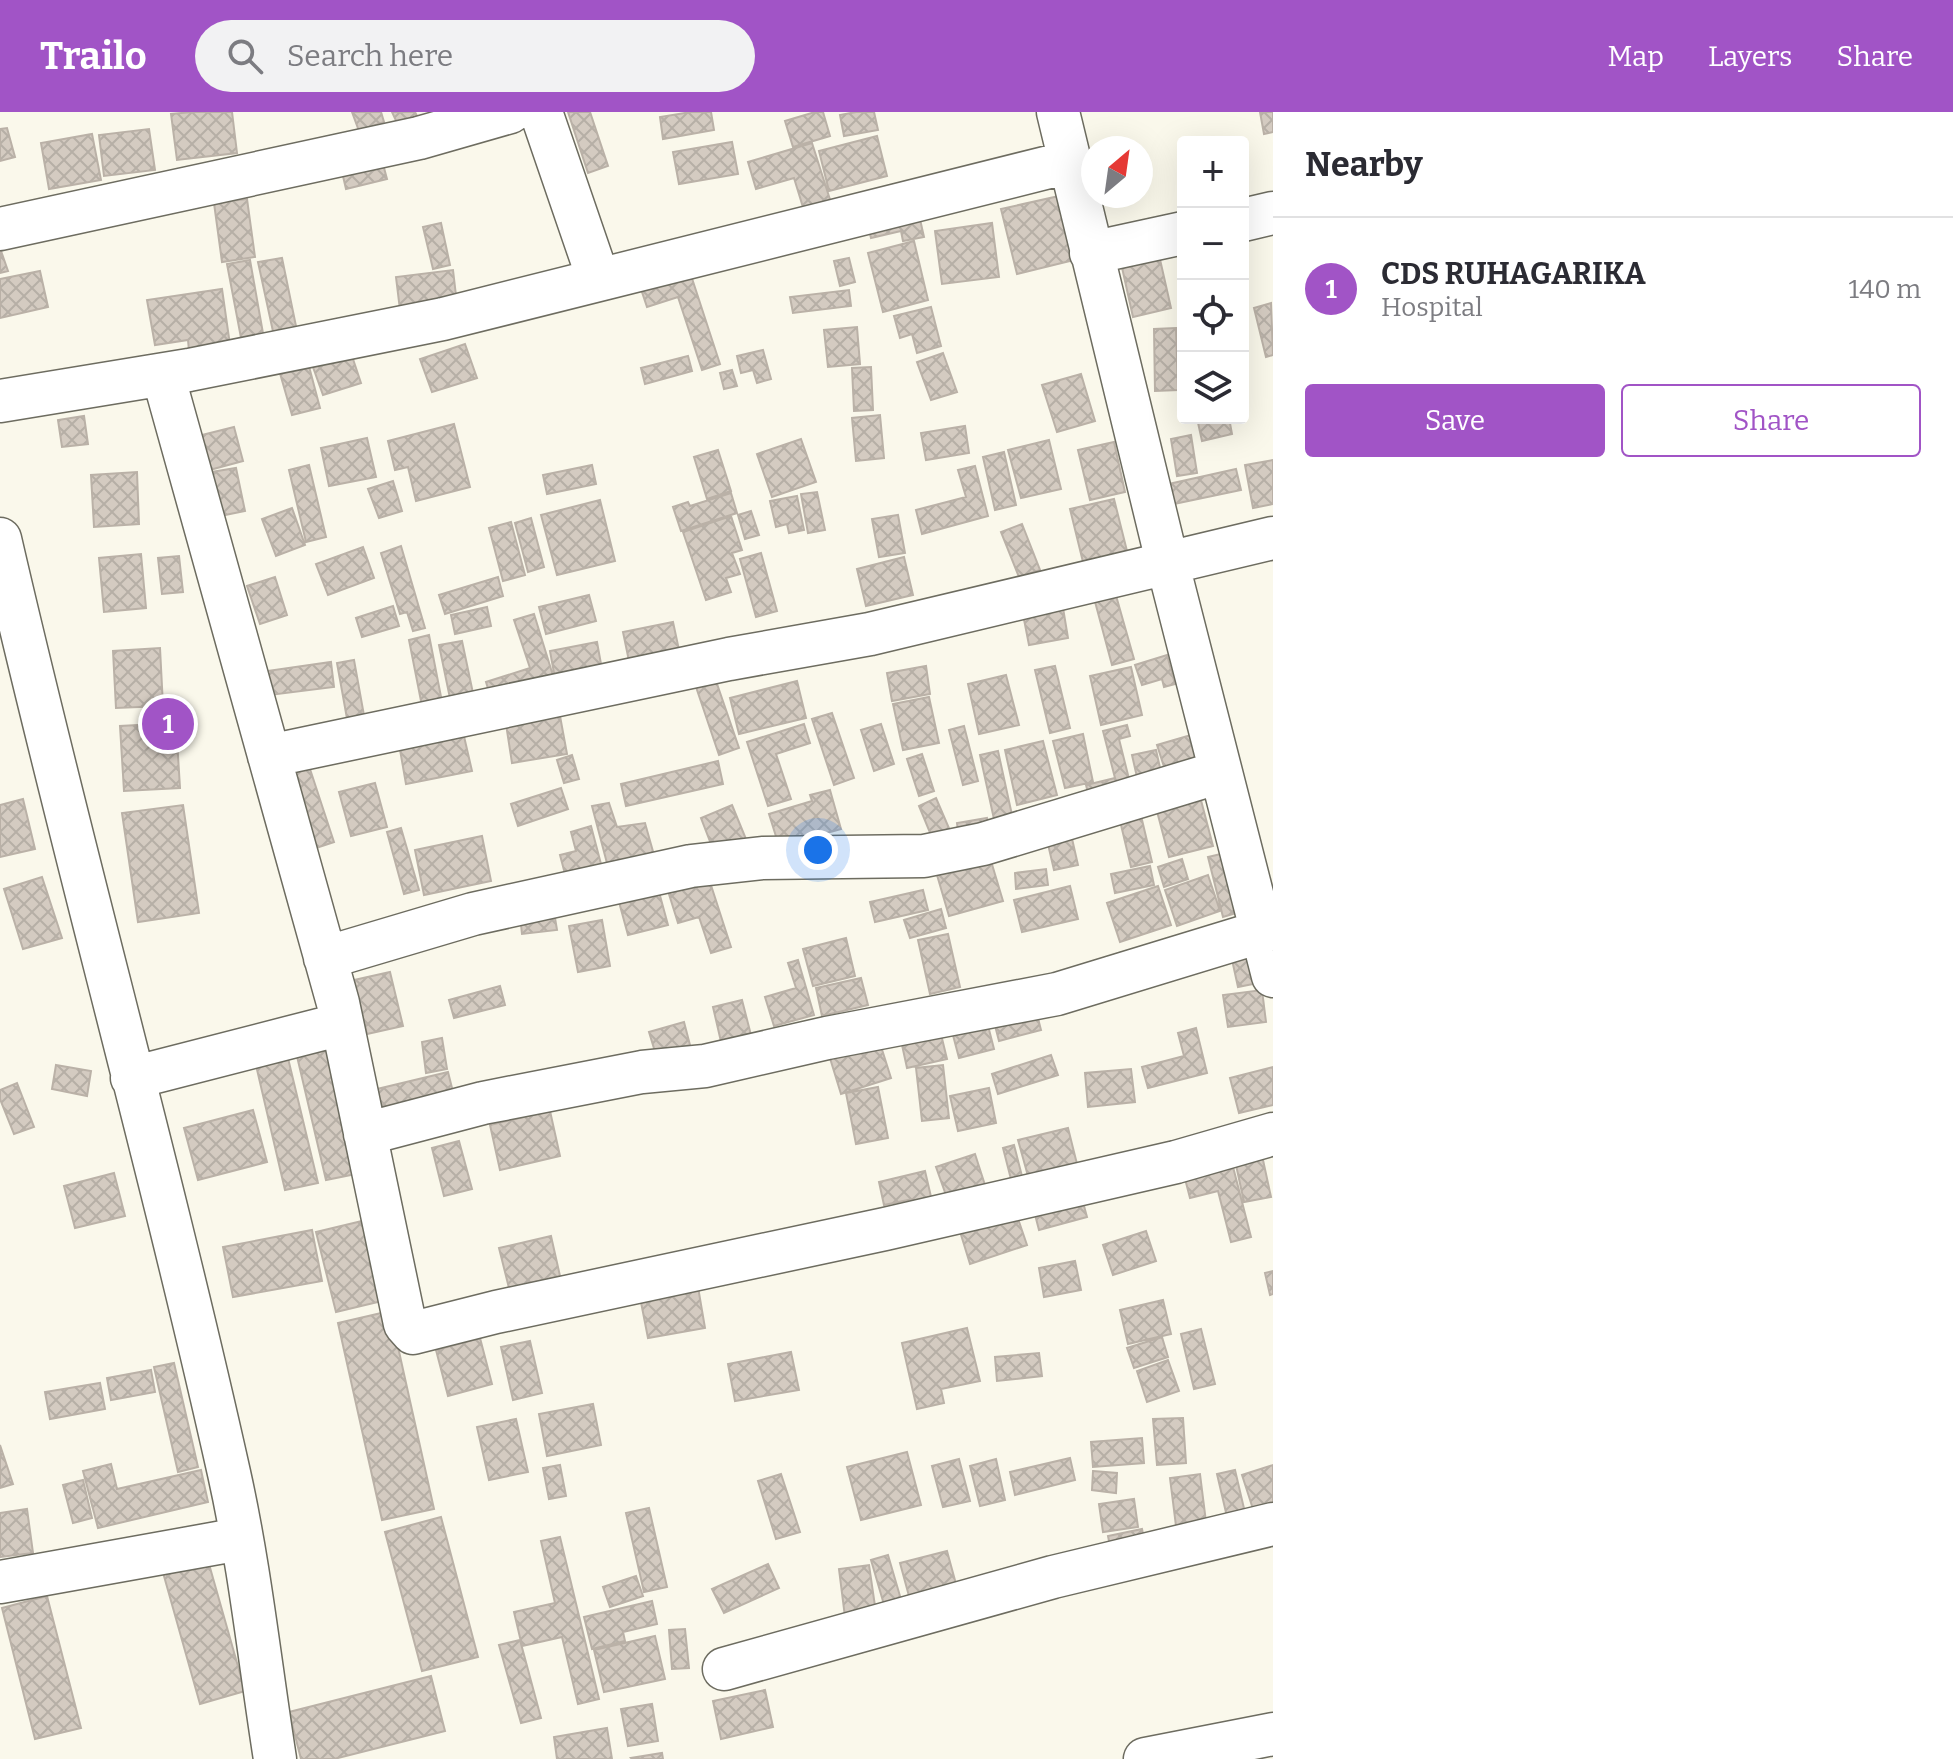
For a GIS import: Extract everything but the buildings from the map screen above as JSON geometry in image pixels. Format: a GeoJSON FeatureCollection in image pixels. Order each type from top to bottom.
{"type":"FeatureCollection","features":[{"type":"Feature","properties":{"kind":"street"},"geometry":{"type":"LineString","coordinates":[[0,229],[419,138],[510,112]]}},
{"type":"Feature","properties":{"kind":"street"},"geometry":{"type":"LineString","coordinates":[[541,112],[598,278]]}},
{"type":"Feature","properties":{"kind":"street"},"geometry":{"type":"LineString","coordinates":[[1058,112],[1220,772],[1267,929],[1273,976]]}},
{"type":"Feature","properties":{"kind":"street"},"geometry":{"type":"LineString","coordinates":[[0,401],[163,375],[443,319],[1069,162]]}},
{"type":"Feature","properties":{"kind":"street"},"geometry":{"type":"LineString","coordinates":[[1249,219],[1273,213]]}},
{"type":"Feature","properties":{"kind":"street"},"geometry":{"type":"LineString","coordinates":[[1091,253],[1177,234]]}},
{"type":"Feature","properties":{"kind":"street"},"geometry":{"type":"LineString","coordinates":[[163,375],[325,958],[342,1024],[405,1324],[413,1333],[420,1334],[496,1312],[885,1229],[1176,1162],[1273,1134]]}},
{"type":"Feature","properties":{"kind":"street"},"geometry":{"type":"LineString","coordinates":[[269,756],[729,659],[870,634],[1273,538]]}},
{"type":"Feature","properties":{"kind":"street"},"geometry":{"type":"LineString","coordinates":[[0,539],[57,787],[86,888],[226,1461],[275,1759]]}},
{"type":"Feature","properties":{"kind":"street"},"geometry":{"type":"LineString","coordinates":[[325,958],[473,914],[691,866],[762,858],[924,856],[983,844],[1220,772]]}},
{"type":"Feature","properties":{"kind":"street"},"geometry":{"type":"LineString","coordinates":[[365,1134],[483,1103],[642,1072],[705,1066],[827,1038],[1057,994],[1267,929]]}},
{"type":"Feature","properties":{"kind":"street"},"geometry":{"type":"LineString","coordinates":[[132,1078],[342,1024]]}},
{"type":"Feature","properties":{"kind":"street"},"geometry":{"type":"LineString","coordinates":[[724,1669],[1053,1577],[1273,1524]]}},
{"type":"Feature","properties":{"kind":"street"},"geometry":{"type":"LineString","coordinates":[[0,1582],[240,1539]]}},
{"type":"Feature","properties":{"kind":"street"},"geometry":{"type":"LineString","coordinates":[[1145,1759],[1273,1734]]}},
{"type":"Feature","properties":{"kind":"place","name":"CDS RUHAGARIKA"},"geometry":{"type":"Point","coordinates":[168,724]}}]}
